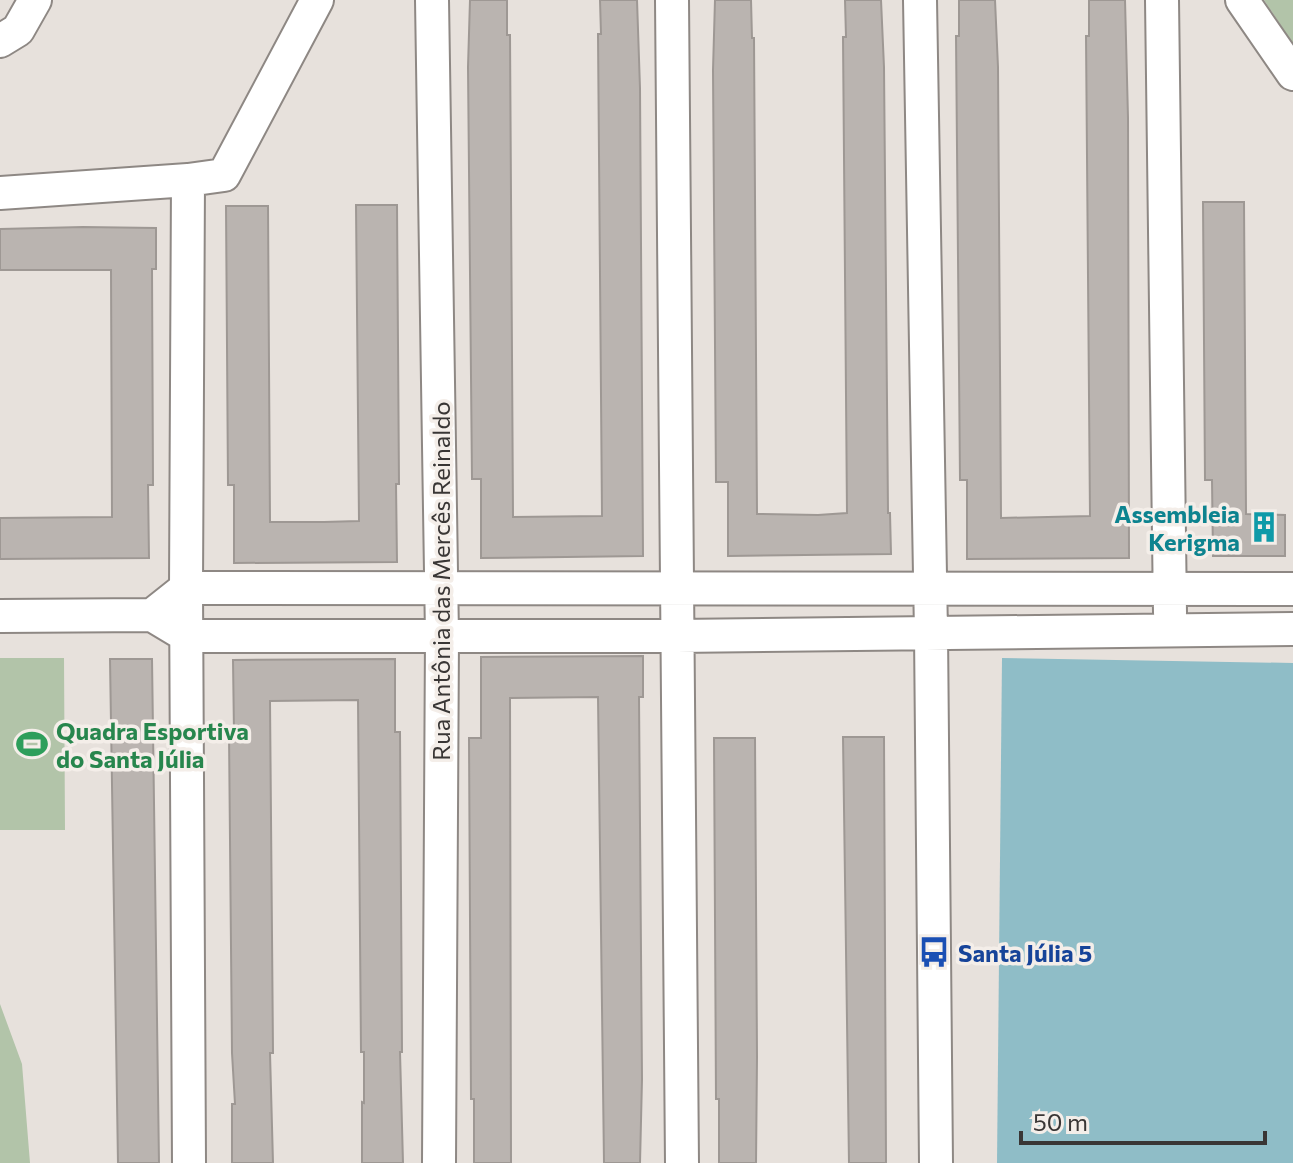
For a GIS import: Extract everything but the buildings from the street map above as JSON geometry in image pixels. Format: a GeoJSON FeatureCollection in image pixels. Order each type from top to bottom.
{"type":"FeatureCollection","features":[{"type":"Feature","properties":{"kind":"street"},"geometry":{"type":"LineString","coordinates":[[0,41],[18,30],[35,0]]}},
{"type":"Feature","properties":{"kind":"street"},"geometry":{"type":"LineString","coordinates":[[0,193],[224,175],[317,0]]}},
{"type":"Feature","properties":{"kind":"street","name":"Rua Antônia das Mercês Reinaldo"},"geometry":{"type":"LineString","coordinates":[[432,0],[442,588],[439,1163]]}},
{"type":"Feature","properties":{"kind":"street"},"geometry":{"type":"LineString","coordinates":[[672,0],[682,1163]]}},
{"type":"Feature","properties":{"kind":"street"},"geometry":{"type":"LineString","coordinates":[[920,0],[936,1163]]}},
{"type":"Feature","properties":{"kind":"street"},"geometry":{"type":"LineString","coordinates":[[1162,0],[1169,629]]}},
{"type":"Feature","properties":{"kind":"street"},"geometry":{"type":"LineString","coordinates":[[1242,0],[1293,74]]}},
{"type":"Feature","properties":{"kind":"street"},"geometry":{"type":"LineString","coordinates":[[188,180],[186,588],[189,1163]]}},
{"type":"Feature","properties":{"kind":"street"},"geometry":{"type":"LineString","coordinates":[[152,615],[186,588],[1293,589]]}},
{"type":"Feature","properties":{"kind":"street"},"geometry":{"type":"LineString","coordinates":[[0,616],[152,615],[187,636],[677,636],[1293,629]]}},
{"type":"Feature","properties":{"kind":"green space"},"geometry":{"type":"Polygon","coordinates":[[[1264,0],[1293,0],[1293,44],[1264,0]]]}},
{"type":"Feature","properties":{"kind":"green space","name":"Quadra Esportiva do Santa Júlia"},"geometry":{"type":"Polygon","coordinates":[[[0,658],[64,658],[65,830],[0,830],[0,658]]]}},
{"type":"Feature","properties":{"kind":"green space"},"geometry":{"type":"Polygon","coordinates":[[[0,1004],[22,1064],[30,1163],[0,1163],[0,1004]]]}},
{"type":"Feature","properties":{"kind":"water"},"geometry":{"type":"Polygon","coordinates":[[[1002,658],[1293,663],[1293,1163],[997,1163],[1002,658]]]}},
{"type":"Feature","properties":{"kind":"place","name":"Assembleia Kerigma"},"geometry":{"type":"Point","coordinates":[1264,527]}},
{"type":"Feature","properties":{"kind":"place","name":"Quadra Esportiva do Santa Júlia"},"geometry":{"type":"Point","coordinates":[32,744]}},
{"type":"Feature","properties":{"kind":"place","name":"Santa Júlia 5"},"geometry":{"type":"Point","coordinates":[934,952]}}]}
